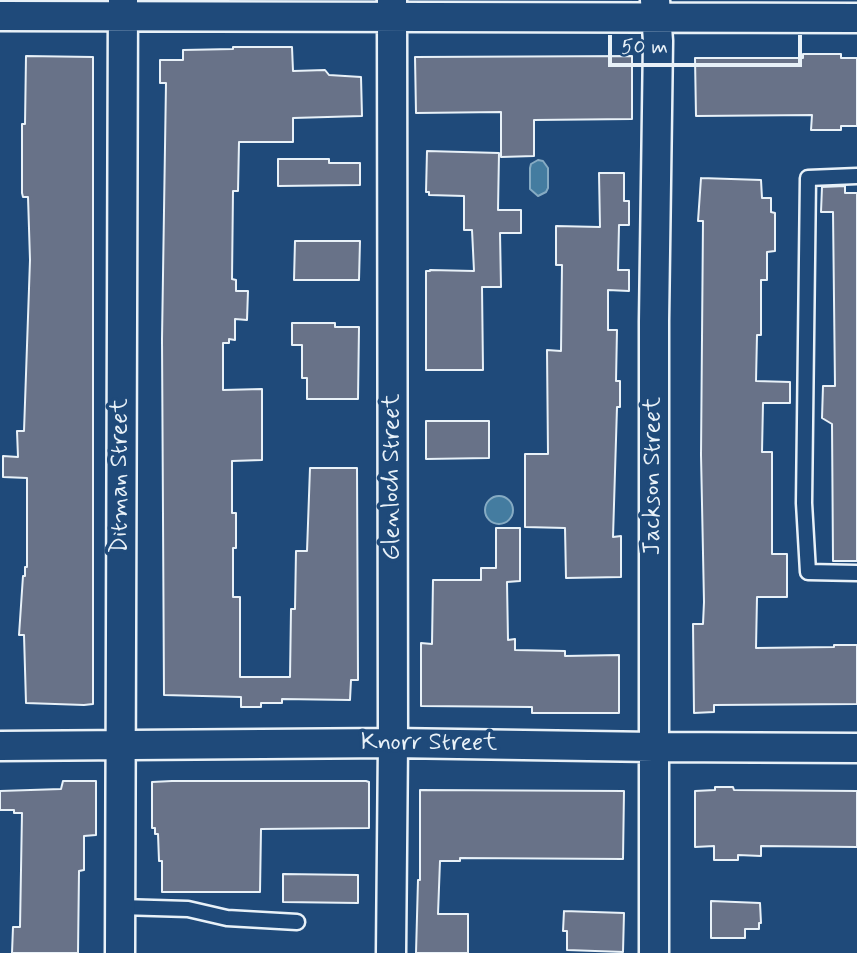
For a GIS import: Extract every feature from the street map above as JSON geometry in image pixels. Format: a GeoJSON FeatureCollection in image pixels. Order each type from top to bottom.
{"type":"FeatureCollection","features":[{"type":"Feature","properties":{"kind":"street"},"geometry":{"type":"LineString","coordinates":[[0,16],[123,8],[655,8],[857,18]]}},
{"type":"Feature","properties":{"kind":"street","name":"Ditman Street"},"geometry":{"type":"LineString","coordinates":[[120,953],[123,8]]}},
{"type":"Feature","properties":{"kind":"street","name":"Jackson Street"},"geometry":{"type":"LineString","coordinates":[[653,953],[654,321],[658,41],[655,8]]}},
{"type":"Feature","properties":{"kind":"street","name":"Glenloch Street"},"geometry":{"type":"LineString","coordinates":[[391,953],[393,9]]}},
{"type":"Feature","properties":{"kind":"street","name":"Knorr Street"},"geometry":{"type":"LineString","coordinates":[[0,746],[393,743],[857,748]]}},
{"type":"Feature","properties":{"kind":"lane"},"geometry":{"type":"LineString","coordinates":[[857,176],[808,178],[804,503],[808,572],[857,573]]}},
{"type":"Feature","properties":{"kind":"lane"},"geometry":{"type":"LineString","coordinates":[[120,907],[188,909],[227,918],[297,922]]}},
{"type":"Feature","properties":{"kind":"water"},"geometry":{"type":"Polygon","coordinates":[[[538,160],[543,161],[548,168],[548,188],[538,196],[530,189],[530,168],[531,164],[538,160]]]}},
{"type":"Feature","properties":{"kind":"water"},"geometry":{"type":"Polygon","coordinates":[[[499,496],[509,500],[513,510],[509,520],[499,524],[489,520],[485,510],[489,500],[499,496]]]}},
{"type":"Feature","properties":{"kind":"building"},"geometry":{"type":"Polygon","coordinates":[[[292,47],[293,71],[325,70],[329,75],[361,77],[362,116],[293,118],[293,142],[239,142],[238,191],[233,191],[232,279],[236,280],[236,291],[248,291],[247,320],[235,319],[235,340],[229,339],[229,343],[223,343],[223,390],[262,389],[262,460],[232,461],[232,513],[236,513],[233,597],[240,597],[240,677],[290,677],[291,609],[295,609],[296,551],[307,551],[310,468],[357,468],[358,680],[351,680],[350,700],[282,699],[282,703],[241,707],[241,697],[164,695],[162,339],[166,83],[160,83],[160,60],[183,60],[183,50],[292,47]]]}},
{"type":"Feature","properties":{"kind":"building"},"geometry":{"type":"Polygon","coordinates":[[[803,54],[841,54],[841,58],[857,58],[857,126],[841,126],[841,130],[811,130],[812,115],[696,116],[695,58],[803,58],[803,54]]]}},
{"type":"Feature","properties":{"kind":"building"},"geometry":{"type":"Polygon","coordinates":[[[26,56],[93,57],[93,704],[84,705],[26,703],[24,635],[19,635],[23,576],[27,567],[27,478],[3,477],[3,456],[18,457],[17,431],[24,431],[30,260],[28,197],[23,197],[22,193],[26,56]]]}},
{"type":"Feature","properties":{"kind":"building"},"geometry":{"type":"Polygon","coordinates":[[[632,56],[632,119],[534,120],[534,156],[501,157],[501,112],[416,113],[415,57],[632,56]]]}},
{"type":"Feature","properties":{"kind":"building"},"geometry":{"type":"Polygon","coordinates":[[[427,151],[499,153],[498,210],[521,210],[521,233],[500,233],[501,287],[482,287],[483,370],[426,370],[426,271],[474,271],[472,230],[464,230],[464,196],[429,195],[429,192],[426,192],[427,151]]]}},
{"type":"Feature","properties":{"kind":"building"},"geometry":{"type":"Polygon","coordinates":[[[278,159],[329,159],[329,163],[360,163],[360,185],[278,186],[278,159]]]}},
{"type":"Feature","properties":{"kind":"building"},"geometry":{"type":"Polygon","coordinates":[[[599,173],[624,173],[624,201],[629,201],[629,225],[619,225],[618,270],[629,270],[629,291],[608,290],[608,330],[617,330],[616,381],[620,381],[613,537],[621,536],[621,577],[566,578],[565,528],[525,527],[525,454],[548,454],[547,350],[561,351],[562,265],[556,265],[556,226],[600,227],[599,173]]]}},
{"type":"Feature","properties":{"kind":"building"},"geometry":{"type":"Polygon","coordinates":[[[701,178],[761,180],[762,198],[771,198],[771,212],[775,213],[775,251],[767,252],[767,280],[761,280],[761,335],[757,335],[756,381],[790,382],[790,403],[763,403],[762,452],[772,452],[772,554],[787,554],[787,597],[757,597],[756,648],[857,645],[857,704],[714,705],[714,712],[694,713],[693,624],[703,624],[704,602],[701,455],[703,221],[698,221],[701,178]]]}},
{"type":"Feature","properties":{"kind":"building"},"geometry":{"type":"Polygon","coordinates":[[[845,186],[845,193],[857,193],[857,561],[833,561],[832,424],[822,418],[823,386],[835,386],[833,212],[821,212],[822,187],[845,186]]]}},
{"type":"Feature","properties":{"kind":"building"},"geometry":{"type":"Polygon","coordinates":[[[295,241],[360,241],[359,280],[294,280],[295,241]]]}},
{"type":"Feature","properties":{"kind":"building"},"geometry":{"type":"Polygon","coordinates":[[[292,323],[335,323],[335,327],[359,327],[358,399],[307,399],[307,378],[302,378],[302,345],[292,345],[292,323]]]}},
{"type":"Feature","properties":{"kind":"building"},"geometry":{"type":"Polygon","coordinates":[[[426,421],[489,421],[489,458],[426,459],[426,421]]]}},
{"type":"Feature","properties":{"kind":"building"},"geometry":{"type":"Polygon","coordinates":[[[496,528],[520,528],[520,581],[507,582],[508,640],[515,639],[515,650],[565,651],[565,656],[619,655],[619,713],[532,713],[532,707],[421,706],[421,643],[432,644],[433,580],[481,580],[481,568],[496,568],[496,528]]]}},
{"type":"Feature","properties":{"kind":"building"},"geometry":{"type":"Polygon","coordinates":[[[63,781],[96,781],[96,835],[84,836],[84,870],[79,871],[78,953],[12,953],[13,927],[20,927],[22,813],[0,810],[0,791],[61,789],[63,781]]]}},
{"type":"Feature","properties":{"kind":"building"},"geometry":{"type":"Polygon","coordinates":[[[366,781],[369,782],[369,828],[261,829],[260,892],[162,892],[162,861],[159,861],[158,834],[155,834],[155,828],[152,828],[152,782],[366,781]]]}},
{"type":"Feature","properties":{"kind":"building"},"geometry":{"type":"Polygon","coordinates":[[[715,787],[733,787],[734,790],[857,791],[857,847],[761,846],[761,856],[738,855],[738,860],[714,860],[714,846],[695,847],[695,791],[715,790],[715,787]]]}},
{"type":"Feature","properties":{"kind":"building"},"geometry":{"type":"Polygon","coordinates":[[[420,790],[624,791],[623,859],[460,858],[460,861],[440,861],[438,914],[468,914],[468,953],[416,953],[420,880],[420,790]]]}},
{"type":"Feature","properties":{"kind":"building"},"geometry":{"type":"Polygon","coordinates":[[[283,874],[358,875],[358,903],[283,902],[283,874]]]}},
{"type":"Feature","properties":{"kind":"building"},"geometry":{"type":"Polygon","coordinates":[[[711,901],[760,903],[759,929],[745,929],[745,938],[711,938],[711,901]]]}},
{"type":"Feature","properties":{"kind":"building"},"geometry":{"type":"Polygon","coordinates":[[[564,911],[624,913],[623,952],[567,950],[567,931],[563,931],[564,911]]]}}]}
